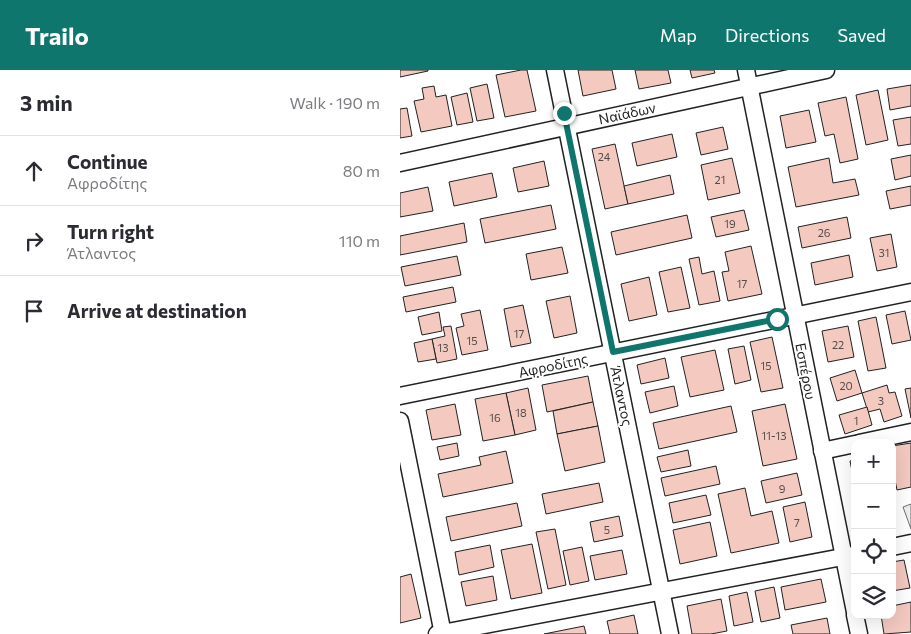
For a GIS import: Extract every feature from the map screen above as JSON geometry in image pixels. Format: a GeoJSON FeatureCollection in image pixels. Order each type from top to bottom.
{"type":"FeatureCollection","features":[{"type":"Feature","properties":{"kind":"street","name":"Άτλαντος"},"geometry":{"type":"LineString","coordinates":[[555,70],[670,634]]}},
{"type":"Feature","properties":{"kind":"street","name":"Εσπέρου"},"geometry":{"type":"LineString","coordinates":[[746,70],[822,451],[849,556],[851,575]]}},
{"type":"Feature","properties":{"kind":"street","name":"Ναϊάδων"},"geometry":{"type":"LineString","coordinates":[[400,163],[826,70]]}},
{"type":"Feature","properties":{"kind":"street","name":"Αφροδίτης"},"geometry":{"type":"LineString","coordinates":[[400,396],[911,292]]}},
{"type":"Feature","properties":{"kind":"street"},"geometry":{"type":"LineString","coordinates":[[400,421],[441,634],[849,556]]}},
{"type":"Feature","properties":{"kind":"street"},"geometry":{"type":"LineString","coordinates":[[878,439],[911,432]]}},
{"type":"Feature","properties":{"kind":"street"},"geometry":{"type":"LineString","coordinates":[[822,451],[851,445]]}},
{"type":"Feature","properties":{"kind":"street"},"geometry":{"type":"LineString","coordinates":[[896,546],[911,543]]}},
{"type":"Feature","properties":{"kind":"street","name":"Εσπέρου"},"geometry":{"type":"LineString","coordinates":[[856,619],[859,634]]}},
{"type":"Feature","properties":{"kind":"shaded area"},"geometry":{"type":"Polygon","coordinates":[[[911,504],[911,529],[903,507],[911,504]]]}},
{"type":"Feature","properties":{"kind":"building"},"geometry":{"type":"Polygon","coordinates":[[[400,70],[428,70],[428,71],[400,77],[400,70]]]}},
{"type":"Feature","properties":{"kind":"building"},"geometry":{"type":"Polygon","coordinates":[[[527,70],[536,111],[505,117],[496,75],[527,70]]]}},
{"type":"Feature","properties":{"kind":"building"},"geometry":{"type":"Polygon","coordinates":[[[578,70],[612,70],[616,89],[583,96],[578,70]]]}},
{"type":"Feature","properties":{"kind":"building"},"geometry":{"type":"Polygon","coordinates":[[[635,70],[668,70],[671,83],[639,89],[635,70]]]}},
{"type":"Feature","properties":{"kind":"building"},"geometry":{"type":"Polygon","coordinates":[[[690,70],[714,70],[715,73],[692,78],[690,70]]]}},
{"type":"Feature","properties":{"kind":"building"},"geometry":{"type":"Polygon","coordinates":[[[487,84],[494,118],[477,121],[470,88],[487,84]]]}},
{"type":"Feature","properties":{"kind":"building"},"geometry":{"type":"Polygon","coordinates":[[[911,85],[911,106],[890,110],[887,89],[911,85]]]}},
{"type":"Feature","properties":{"kind":"building"},"geometry":{"type":"Polygon","coordinates":[[[434,86],[436,97],[446,95],[452,126],[421,132],[414,101],[424,99],[422,88],[434,86]]]}},
{"type":"Feature","properties":{"kind":"building"},"geometry":{"type":"Polygon","coordinates":[[[878,90],[888,140],[866,145],[856,95],[878,90]]]}},
{"type":"Feature","properties":{"kind":"building"},"geometry":{"type":"Polygon","coordinates":[[[467,93],[473,122],[457,125],[451,97],[467,93]]]}},
{"type":"Feature","properties":{"kind":"building"},"geometry":{"type":"Polygon","coordinates":[[[846,97],[858,159],[840,163],[834,134],[825,136],[818,103],[846,97]]]}},
{"type":"Feature","properties":{"kind":"building"},"geometry":{"type":"Polygon","coordinates":[[[407,108],[412,136],[400,138],[400,109],[407,108]]]}},
{"type":"Feature","properties":{"kind":"building"},"geometry":{"type":"Polygon","coordinates":[[[809,110],[816,142],[786,148],[780,116],[809,110]]]}},
{"type":"Feature","properties":{"kind":"building"},"geometry":{"type":"Polygon","coordinates":[[[911,117],[911,144],[898,146],[893,120],[911,117]]]}},
{"type":"Feature","properties":{"kind":"building"},"geometry":{"type":"Polygon","coordinates":[[[723,127],[728,149],[701,155],[696,133],[723,127]]]}},
{"type":"Feature","properties":{"kind":"building"},"geometry":{"type":"Polygon","coordinates":[[[672,134],[677,157],[637,166],[632,143],[672,134]]]}},
{"type":"Feature","properties":{"kind":"building"},"geometry":{"type":"Polygon","coordinates":[[[615,144],[628,204],[605,209],[592,149],[615,144]]]}},
{"type":"Feature","properties":{"kind":"building"},"geometry":{"type":"Polygon","coordinates":[[[911,155],[911,176],[895,180],[891,159],[911,155]]]}},
{"type":"Feature","properties":{"kind":"building"},"geometry":{"type":"Polygon","coordinates":[[[732,158],[740,193],[708,200],[701,165],[732,158]]]}},
{"type":"Feature","properties":{"kind":"building"},"geometry":{"type":"Polygon","coordinates":[[[829,158],[833,183],[855,179],[859,195],[796,207],[788,167],[829,158]]]}},
{"type":"Feature","properties":{"kind":"building"},"geometry":{"type":"Polygon","coordinates":[[[544,161],[549,186],[518,192],[513,168],[544,161]]]}},
{"type":"Feature","properties":{"kind":"building"},"geometry":{"type":"Polygon","coordinates":[[[492,173],[497,197],[454,206],[449,182],[492,173]]]}},
{"type":"Feature","properties":{"kind":"building"},"geometry":{"type":"Polygon","coordinates":[[[670,175],[674,194],[628,204],[624,186],[670,175]]]}},
{"type":"Feature","properties":{"kind":"building"},"geometry":{"type":"Polygon","coordinates":[[[911,186],[911,205],[890,209],[886,191],[911,186]]]}},
{"type":"Feature","properties":{"kind":"building"},"geometry":{"type":"Polygon","coordinates":[[[428,187],[433,211],[400,217],[400,193],[428,187]]]}},
{"type":"Feature","properties":{"kind":"building"},"geometry":{"type":"Polygon","coordinates":[[[551,205],[556,229],[485,243],[480,219],[551,205]]]}},
{"type":"Feature","properties":{"kind":"building"},"geometry":{"type":"Polygon","coordinates":[[[744,210],[749,230],[716,237],[711,217],[744,210]]]}},
{"type":"Feature","properties":{"kind":"building"},"geometry":{"type":"Polygon","coordinates":[[[687,215],[692,238],[616,255],[611,232],[687,215]]]}},
{"type":"Feature","properties":{"kind":"building"},"geometry":{"type":"Polygon","coordinates":[[[847,217],[851,238],[802,248],[798,227],[847,217]]]}},
{"type":"Feature","properties":{"kind":"building"},"geometry":{"type":"Polygon","coordinates":[[[464,223],[467,242],[400,255],[400,236],[464,223]]]}},
{"type":"Feature","properties":{"kind":"building"},"geometry":{"type":"Polygon","coordinates":[[[891,234],[897,267],[877,271],[870,238],[891,234]]]}},
{"type":"Feature","properties":{"kind":"building"},"geometry":{"type":"Polygon","coordinates":[[[751,246],[762,294],[728,301],[722,272],[729,271],[725,252],[751,246]]]}},
{"type":"Feature","properties":{"kind":"building"},"geometry":{"type":"Polygon","coordinates":[[[562,247],[568,273],[531,280],[526,254],[562,247]]]}},
{"type":"Feature","properties":{"kind":"building"},"geometry":{"type":"Polygon","coordinates":[[[849,255],[853,277],[815,285],[811,263],[849,255]]]}},
{"type":"Feature","properties":{"kind":"building"},"geometry":{"type":"Polygon","coordinates":[[[457,256],[461,275],[405,286],[401,267],[457,256]]]}},
{"type":"Feature","properties":{"kind":"building"},"geometry":{"type":"Polygon","coordinates":[[[699,257],[702,274],[714,271],[720,301],[699,305],[689,259],[699,257]]]}},
{"type":"Feature","properties":{"kind":"building"},"geometry":{"type":"Polygon","coordinates":[[[681,267],[690,308],[668,312],[659,272],[681,267]]]}},
{"type":"Feature","properties":{"kind":"building"},"geometry":{"type":"Polygon","coordinates":[[[649,277],[657,315],[629,321],[621,284],[649,277]]]}},
{"type":"Feature","properties":{"kind":"building"},"geometry":{"type":"Polygon","coordinates":[[[453,287],[456,302],[406,312],[403,297],[453,287]]]}},
{"type":"Feature","properties":{"kind":"building"},"geometry":{"type":"Polygon","coordinates":[[[570,296],[577,333],[554,338],[546,301],[570,296]]]}},
{"type":"Feature","properties":{"kind":"building"},"geometry":{"type":"Polygon","coordinates":[[[523,305],[531,343],[511,347],[504,309],[523,305]]]}},
{"type":"Feature","properties":{"kind":"building"},"geometry":{"type":"Polygon","coordinates":[[[480,310],[488,350],[462,355],[456,328],[464,326],[461,314],[480,310]]]}},
{"type":"Feature","properties":{"kind":"building"},"geometry":{"type":"Polygon","coordinates":[[[905,311],[911,340],[892,344],[886,315],[905,311]]]}},
{"type":"Feature","properties":{"kind":"building"},"geometry":{"type":"Polygon","coordinates":[[[439,312],[442,331],[422,335],[418,317],[439,312]]]}},
{"type":"Feature","properties":{"kind":"building"},"geometry":{"type":"Polygon","coordinates":[[[876,317],[886,368],[868,371],[858,321],[876,317]]]}},
{"type":"Feature","properties":{"kind":"building"},"geometry":{"type":"Polygon","coordinates":[[[451,326],[457,359],[437,363],[432,339],[445,336],[443,327],[451,326]]]}},
{"type":"Feature","properties":{"kind":"building"},"geometry":{"type":"Polygon","coordinates":[[[848,326],[854,357],[828,362],[822,331],[848,326]]]}},
{"type":"Feature","properties":{"kind":"building"},"geometry":{"type":"Polygon","coordinates":[[[772,337],[783,388],[761,392],[750,342],[772,337]]]}},
{"type":"Feature","properties":{"kind":"building"},"geometry":{"type":"Polygon","coordinates":[[[432,339],[436,359],[418,362],[414,343],[432,339]]]}},
{"type":"Feature","properties":{"kind":"building"},"geometry":{"type":"Polygon","coordinates":[[[744,346],[751,380],[735,384],[728,349],[744,346]]]}},
{"type":"Feature","properties":{"kind":"building"},"geometry":{"type":"Polygon","coordinates":[[[715,350],[724,390],[690,397],[681,357],[715,350]]]}},
{"type":"Feature","properties":{"kind":"building"},"geometry":{"type":"Polygon","coordinates":[[[665,358],[669,378],[641,384],[637,365],[665,358]]]}},
{"type":"Feature","properties":{"kind":"building"},"geometry":{"type":"Polygon","coordinates":[[[855,370],[862,393],[837,401],[830,378],[855,370]]]}},
{"type":"Feature","properties":{"kind":"building"},"geometry":{"type":"Polygon","coordinates":[[[588,376],[593,402],[547,412],[542,385],[588,376]]]}},
{"type":"Feature","properties":{"kind":"building"},"geometry":{"type":"Polygon","coordinates":[[[887,385],[889,393],[895,392],[902,416],[884,422],[880,409],[868,412],[862,393],[887,385]]]}},
{"type":"Feature","properties":{"kind":"building"},"geometry":{"type":"Polygon","coordinates":[[[674,386],[678,406],[650,413],[645,392],[674,386]]]}},
{"type":"Feature","properties":{"kind":"building"},"geometry":{"type":"Polygon","coordinates":[[[528,388],[536,430],[515,435],[506,393],[528,388]]]}},
{"type":"Feature","properties":{"kind":"building"},"geometry":{"type":"Polygon","coordinates":[[[911,388],[911,418],[905,389],[911,388]]]}},
{"type":"Feature","properties":{"kind":"building"},"geometry":{"type":"Polygon","coordinates":[[[506,393],[515,435],[483,441],[475,399],[506,393]]]}},
{"type":"Feature","properties":{"kind":"building"},"geometry":{"type":"Polygon","coordinates":[[[593,402],[598,426],[557,434],[553,411],[593,402]]]}},
{"type":"Feature","properties":{"kind":"building"},"geometry":{"type":"Polygon","coordinates":[[[455,404],[461,435],[432,440],[426,410],[455,404]]]}},
{"type":"Feature","properties":{"kind":"building"},"geometry":{"type":"Polygon","coordinates":[[[785,404],[797,459],[763,466],[752,411],[785,404]]]}},
{"type":"Feature","properties":{"kind":"building"},"geometry":{"type":"Polygon","coordinates":[[[731,406],[737,432],[659,449],[653,423],[731,406]]]}},
{"type":"Feature","properties":{"kind":"building"},"geometry":{"type":"Polygon","coordinates":[[[867,407],[872,425],[845,434],[839,415],[867,407]]]}},
{"type":"Feature","properties":{"kind":"building"},"geometry":{"type":"Polygon","coordinates":[[[598,426],[605,462],[565,471],[557,434],[598,426]]]}},
{"type":"Feature","properties":{"kind":"building"},"geometry":{"type":"Polygon","coordinates":[[[457,443],[459,456],[440,460],[437,447],[457,443]]]}},
{"type":"Feature","properties":{"kind":"building"},"geometry":{"type":"Polygon","coordinates":[[[911,443],[911,487],[897,490],[896,485],[896,445],[911,443]]]}},
{"type":"Feature","properties":{"kind":"building"},"geometry":{"type":"Polygon","coordinates":[[[688,450],[691,466],[661,472],[657,457],[688,450]]]}},
{"type":"Feature","properties":{"kind":"building"},"geometry":{"type":"Polygon","coordinates":[[[506,451],[513,483],[443,497],[438,474],[481,465],[479,457],[506,451]]]}},
{"type":"Feature","properties":{"kind":"building"},"geometry":{"type":"Polygon","coordinates":[[[716,466],[720,484],[665,496],[661,478],[716,466]]]}},
{"type":"Feature","properties":{"kind":"building"},"geometry":{"type":"Polygon","coordinates":[[[797,473],[802,495],[766,503],[761,481],[797,473]]]}},
{"type":"Feature","properties":{"kind":"building"},"geometry":{"type":"Polygon","coordinates":[[[599,483],[603,502],[546,514],[542,494],[599,483]]]}},
{"type":"Feature","properties":{"kind":"building"},"geometry":{"type":"Polygon","coordinates":[[[745,488],[751,516],[772,511],[779,543],[731,553],[718,494],[745,488]]]}},
{"type":"Feature","properties":{"kind":"building"},"geometry":{"type":"Polygon","coordinates":[[[706,495],[711,515],[673,523],[669,503],[706,495]]]}},
{"type":"Feature","properties":{"kind":"building"},"geometry":{"type":"Polygon","coordinates":[[[805,502],[812,537],[790,542],[783,507],[805,502]]]}},
{"type":"Feature","properties":{"kind":"building"},"geometry":{"type":"Polygon","coordinates":[[[517,503],[522,526],[451,541],[446,517],[517,503]]]}},
{"type":"Feature","properties":{"kind":"building"},"geometry":{"type":"Polygon","coordinates":[[[619,516],[623,536],[594,542],[590,522],[619,516]]]}},
{"type":"Feature","properties":{"kind":"building"},"geometry":{"type":"Polygon","coordinates":[[[710,522],[717,556],[680,564],[673,530],[710,522]]]}},
{"type":"Feature","properties":{"kind":"building"},"geometry":{"type":"Polygon","coordinates":[[[555,529],[566,585],[548,589],[536,532],[555,529]]]}},
{"type":"Feature","properties":{"kind":"building"},"geometry":{"type":"Polygon","coordinates":[[[532,544],[542,593],[511,599],[501,550],[532,544]]]}},
{"type":"Feature","properties":{"kind":"building"},"geometry":{"type":"Polygon","coordinates":[[[490,545],[494,567],[459,575],[455,552],[490,545]]]}},
{"type":"Feature","properties":{"kind":"building"},"geometry":{"type":"Polygon","coordinates":[[[582,547],[589,581],[570,585],[563,551],[582,547]]]}},
{"type":"Feature","properties":{"kind":"building"},"geometry":{"type":"Polygon","coordinates":[[[622,550],[627,574],[595,580],[590,556],[622,550]]]}},
{"type":"Feature","properties":{"kind":"building"},"geometry":{"type":"Polygon","coordinates":[[[904,560],[910,588],[896,590],[896,561],[904,560]]]}},
{"type":"Feature","properties":{"kind":"building"},"geometry":{"type":"Polygon","coordinates":[[[411,574],[421,618],[400,623],[400,577],[411,574]]]}},
{"type":"Feature","properties":{"kind":"building"},"geometry":{"type":"Polygon","coordinates":[[[493,576],[497,600],[466,606],[461,582],[493,576]]]}},
{"type":"Feature","properties":{"kind":"building"},"geometry":{"type":"Polygon","coordinates":[[[821,579],[826,602],[785,610],[781,587],[821,579]]]}},
{"type":"Feature","properties":{"kind":"building"},"geometry":{"type":"Polygon","coordinates":[[[774,587],[780,618],[761,622],[755,591],[774,587]]]}},
{"type":"Feature","properties":{"kind":"building"},"geometry":{"type":"Polygon","coordinates":[[[747,592],[753,622],[734,626],[729,596],[747,592]]]}},
{"type":"Feature","properties":{"kind":"building"},"geometry":{"type":"Polygon","coordinates":[[[721,599],[727,631],[711,634],[692,634],[687,606],[721,599]]]}},
{"type":"Feature","properties":{"kind":"building"},"geometry":{"type":"Polygon","coordinates":[[[911,602],[911,632],[884,634],[882,619],[896,619],[896,605],[911,602]]]}},
{"type":"Feature","properties":{"kind":"building"},"geometry":{"type":"Polygon","coordinates":[[[634,615],[638,634],[610,634],[607,621],[634,615]]]}},
{"type":"Feature","properties":{"kind":"building"},"geometry":{"type":"Polygon","coordinates":[[[827,618],[830,634],[793,634],[791,625],[827,618]]]}},
{"type":"Feature","properties":{"kind":"building"},"geometry":{"type":"Polygon","coordinates":[[[584,626],[586,634],[544,634],[584,626]]]}},
{"type":"Feature","properties":{"kind":"route"},"geometry":{"type":"LineString","coordinates":[[564,113],[613,352],[777,319]]}}]}
